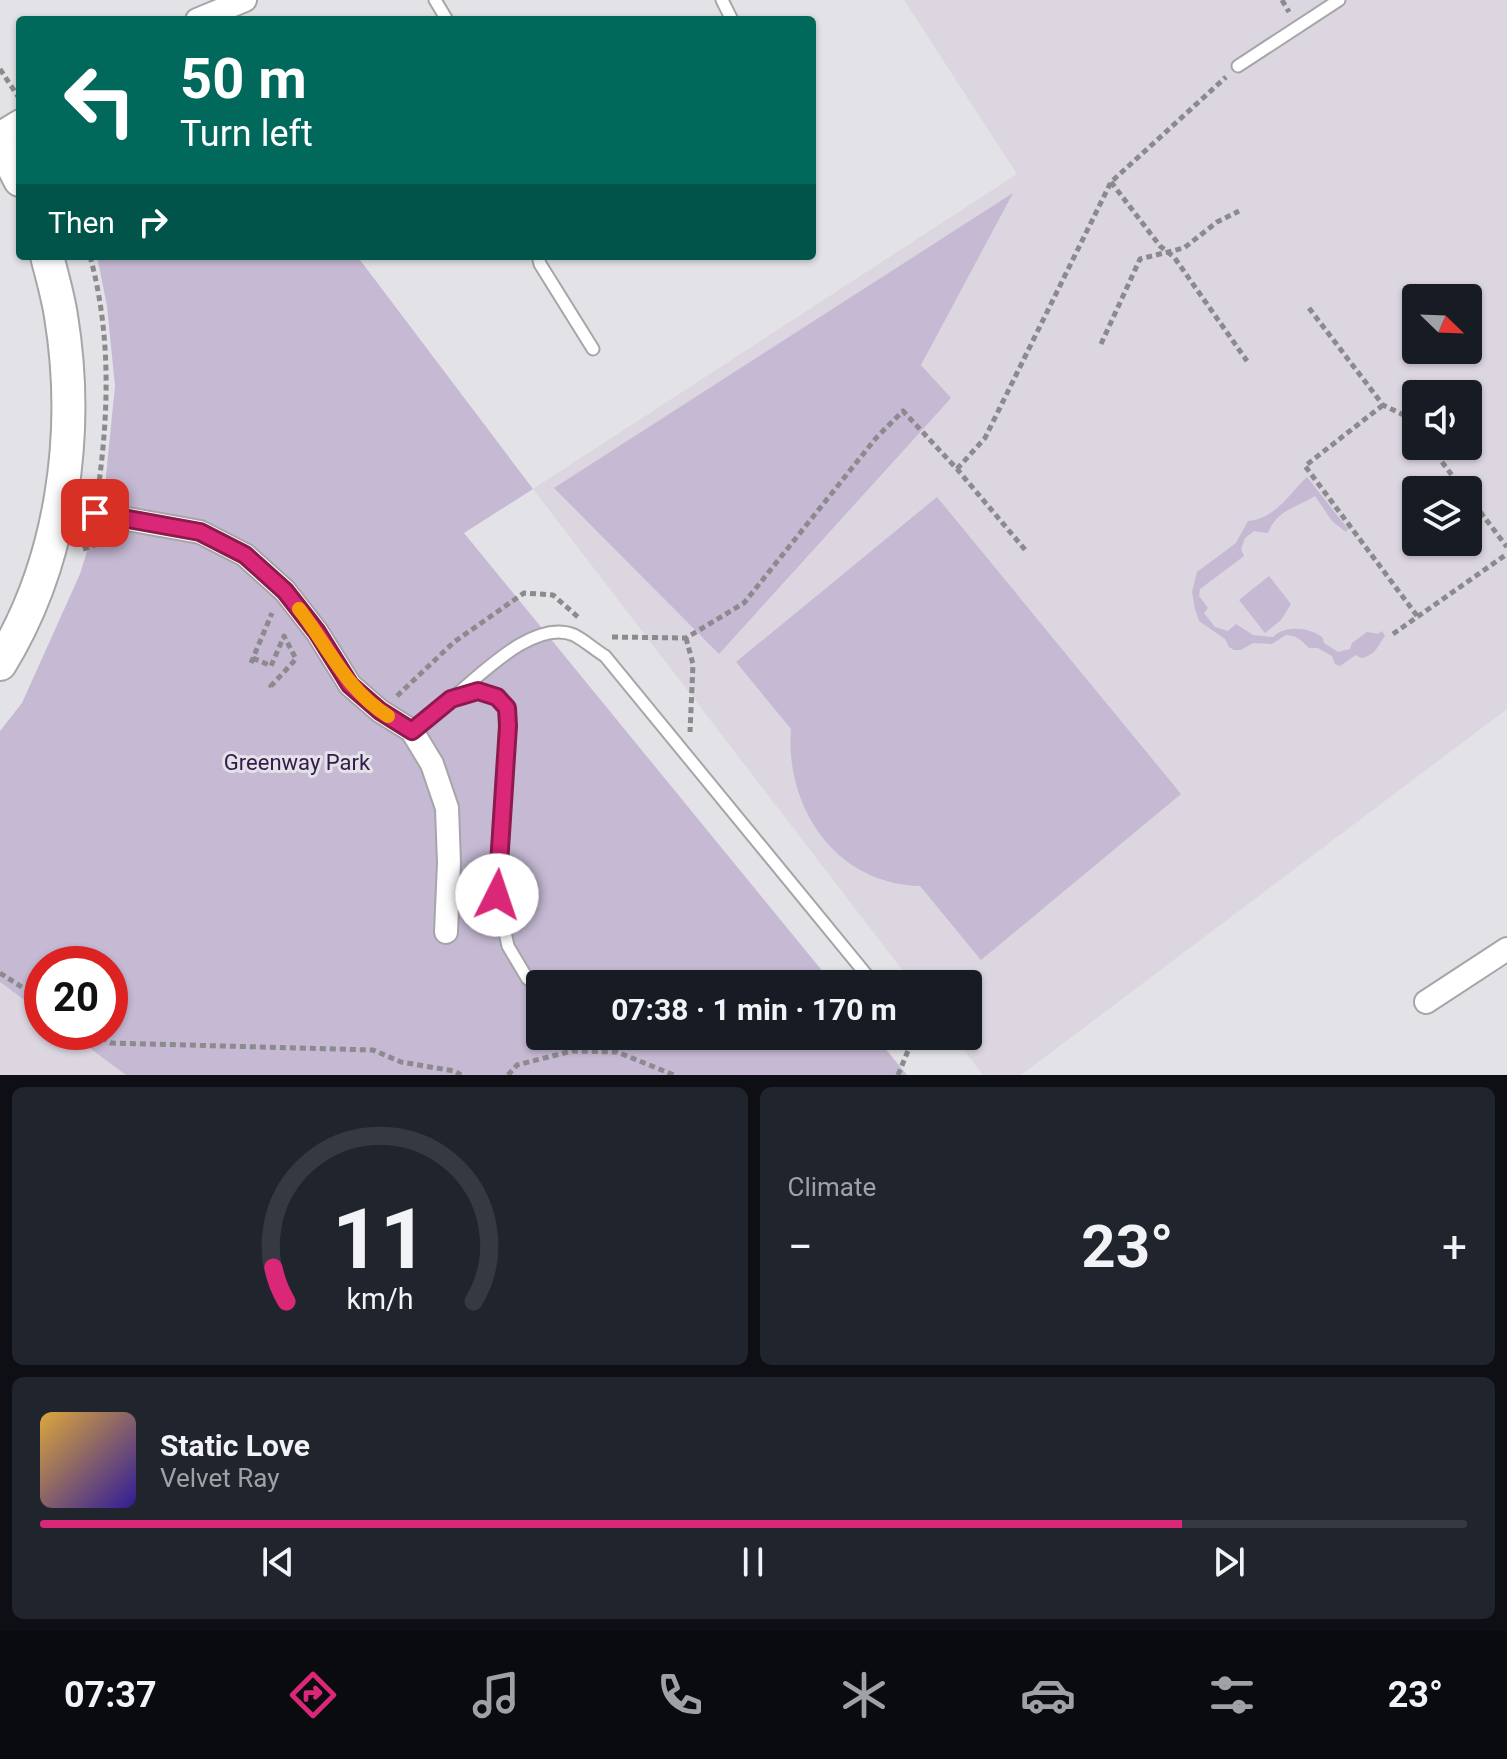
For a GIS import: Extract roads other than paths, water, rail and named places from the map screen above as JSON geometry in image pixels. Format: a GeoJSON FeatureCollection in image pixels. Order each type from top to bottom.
{"type":"FeatureCollection","features":[{"type":"Feature","properties":{"kind":"main road"},"geometry":{"type":"LineString","coordinates":[[0,141],[16,172]]}},
{"type":"Feature","properties":{"kind":"main road"},"geometry":{"type":"LineString","coordinates":[[0,664],[49,553],[60,507],[67,396],[61,317],[48,260]]}},
{"type":"Feature","properties":{"kind":"street"},"geometry":{"type":"LineString","coordinates":[[207,16],[245,0]]}},
{"type":"Feature","properties":{"kind":"street"},"geometry":{"type":"LineString","coordinates":[[60,507],[200,532],[245,555],[285,591],[317,632],[350,685],[380,711],[412,731],[432,764],[447,808],[449,863],[446,932]]}},
{"type":"Feature","properties":{"kind":"street"},"geometry":{"type":"LineString","coordinates":[[1426,1002],[1507,949]]}},
{"type":"Feature","properties":{"kind":"lane"},"geometry":{"type":"LineString","coordinates":[[1238,66],[1339,0]]}},
{"type":"Feature","properties":{"kind":"lane"},"geometry":{"type":"LineString","coordinates":[[539,260],[593,349]]}},
{"type":"Feature","properties":{"kind":"lane"},"geometry":{"type":"LineString","coordinates":[[412,731],[524,641],[552,631],[573,635],[605,656],[862,970]]}},
{"type":"Feature","properties":{"kind":"lane"},"geometry":{"type":"LineString","coordinates":[[451,699],[478,691],[497,697],[507,708],[497,895],[508,946],[526,976]]}},
{"type":"Feature","properties":{"kind":"park label","name":"Greenway Park"},"geometry":{"type":"Point","coordinates":[297,762]}}]}
